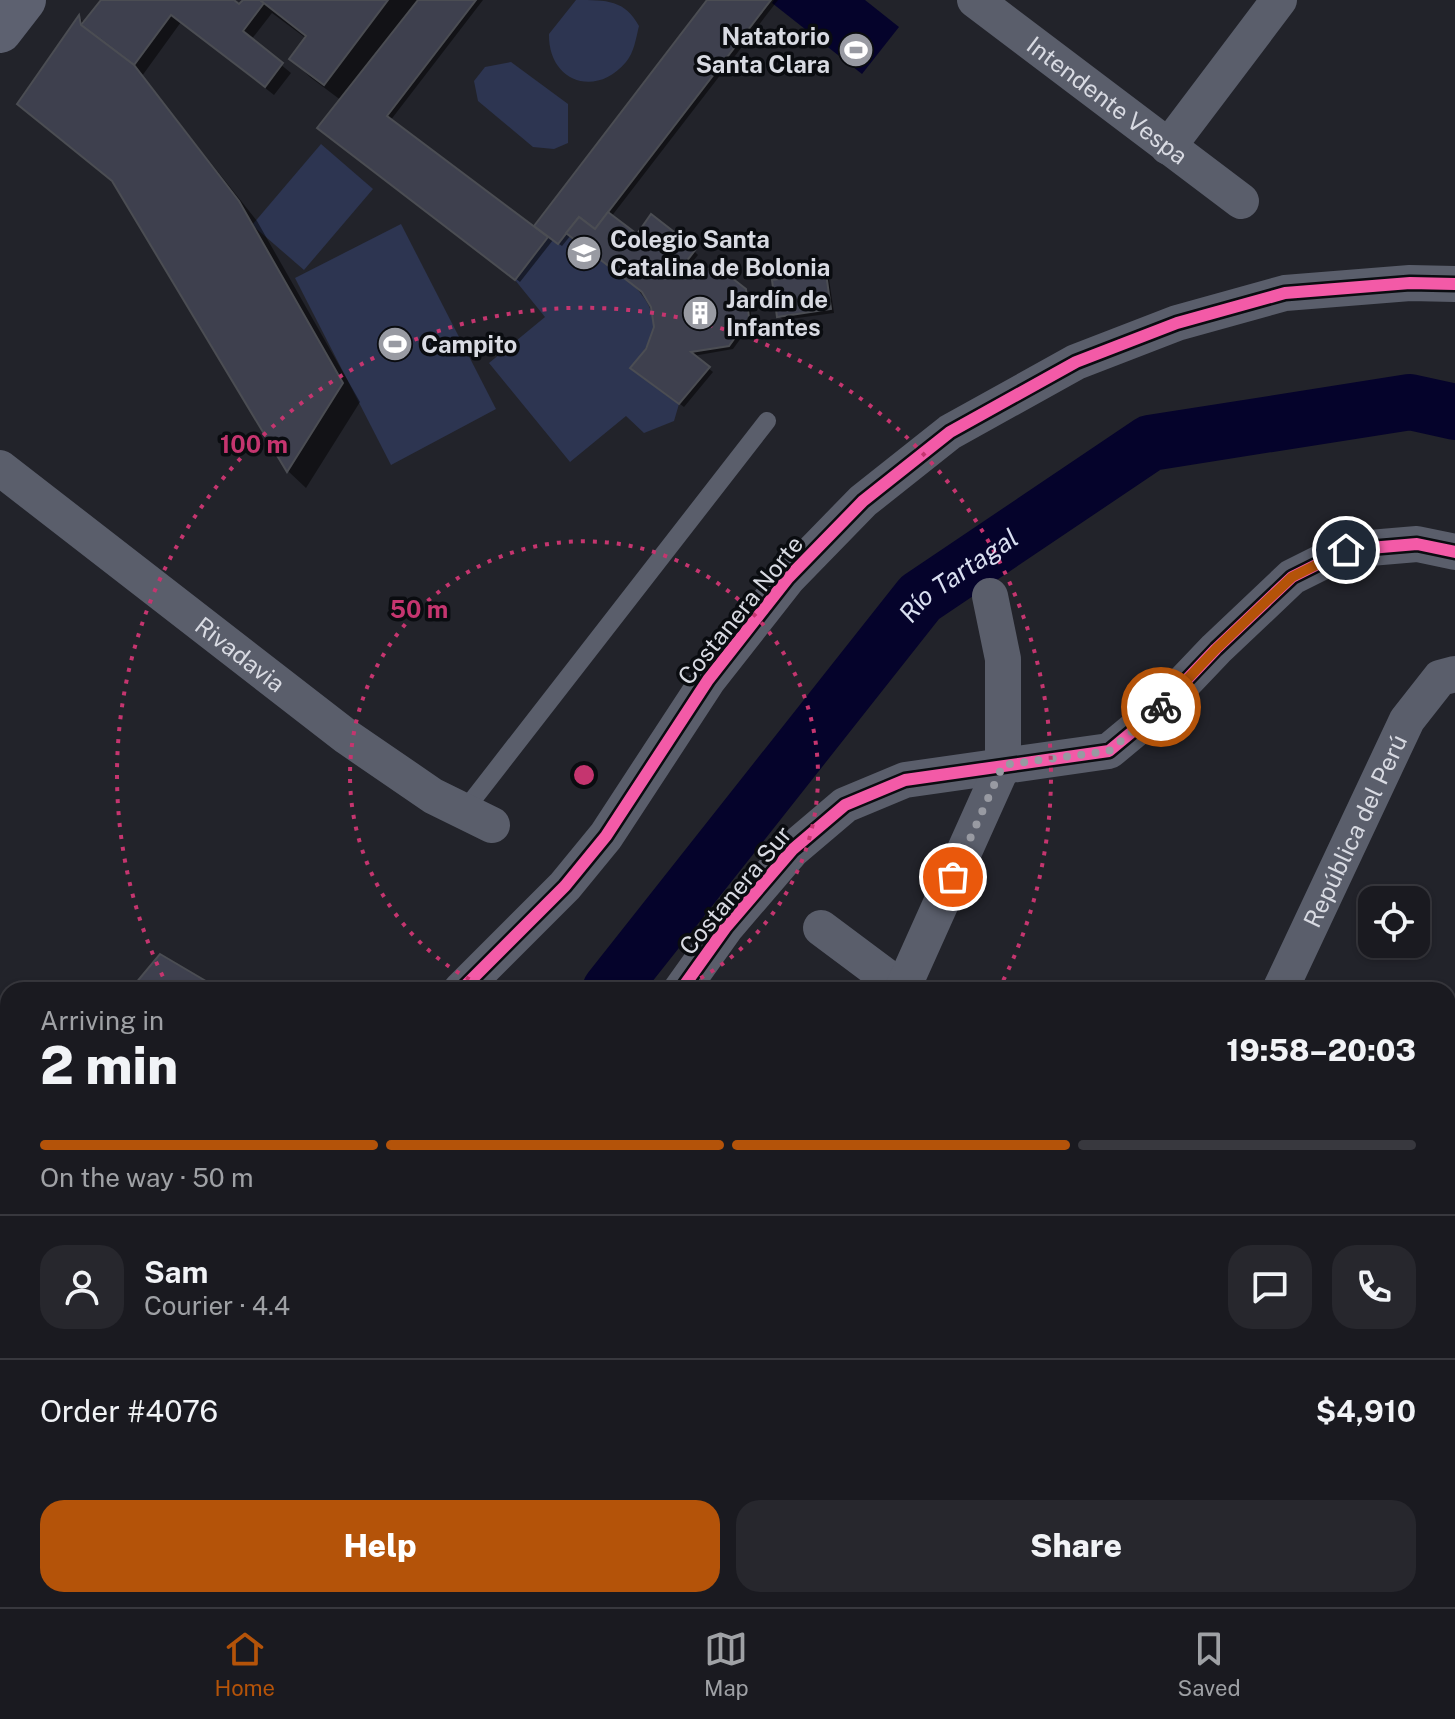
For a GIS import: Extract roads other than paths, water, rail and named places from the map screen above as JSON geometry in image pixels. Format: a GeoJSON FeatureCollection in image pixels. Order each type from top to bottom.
{"type":"FeatureCollection","features":[{"type":"Feature","properties":{"kind":"main road"},"geometry":{"type":"LineString","coordinates":[[0,31],[24,0]]}},
{"type":"Feature","properties":{"kind":"street","name":"Intendente Vespa"},"geometry":{"type":"LineString","coordinates":[[975,0],[1241,201]]}},
{"type":"Feature","properties":{"kind":"street"},"geometry":{"type":"LineString","coordinates":[[1168,147],[1279,0]]}},
{"type":"Feature","properties":{"kind":"street","name":"Costanera Norte"},"geometry":{"type":"LineString","coordinates":[[469,982],[565,886],[590,856],[708,680],[788,578],[863,501],[950,432],[1076,362],[1177,323],[1285,293],[1410,283],[1455,284]]}},
{"type":"Feature","properties":{"kind":"street","name":"Rivadavia"},"geometry":{"type":"LineString","coordinates":[[0,468],[347,737],[433,796],[478,818]]}},
{"type":"Feature","properties":{"kind":"street","name":"Costanera Sur"},"geometry":{"type":"LineString","coordinates":[[687,982],[726,927],[792,850],[845,805],[905,780],[1109,751],[1156,712],[1216,649],[1292,577],[1346,550],[1417,544],[1455,552]]}},
{"type":"Feature","properties":{"kind":"street"},"geometry":{"type":"LineString","coordinates":[[907,982],[1003,765],[1003,659],[990,596]]}},
{"type":"Feature","properties":{"kind":"street","name":"República del Perú"},"geometry":{"type":"LineString","coordinates":[[1284,982],[1407,720],[1447,676]]}},
{"type":"Feature","properties":{"kind":"street"},"geometry":{"type":"LineString","coordinates":[[821,928],[892,982]]}},
{"type":"Feature","properties":{"kind":"lane"},"geometry":{"type":"LineString","coordinates":[[478,818],[767,421]]}},
{"type":"Feature","properties":{"kind":"waterway","name":"Río Tartagal"},"geometry":{"type":"LineString","coordinates":[[616,982],[920,598],[1150,443],[1410,402],[1455,412]]}},
{"type":"Feature","properties":{"kind":"place","name":"Natatorio Santa Clara"},"geometry":{"type":"Point","coordinates":[856,50]}},
{"type":"Feature","properties":{"kind":"place","name":"Colegio Santa Catalina de Bolonia"},"geometry":{"type":"Point","coordinates":[584,253]}},
{"type":"Feature","properties":{"kind":"place","name":"Jardín de Infantes"},"geometry":{"type":"Point","coordinates":[700,313]}},
{"type":"Feature","properties":{"kind":"place","name":"Campito"},"geometry":{"type":"Point","coordinates":[395,344]}}]}
